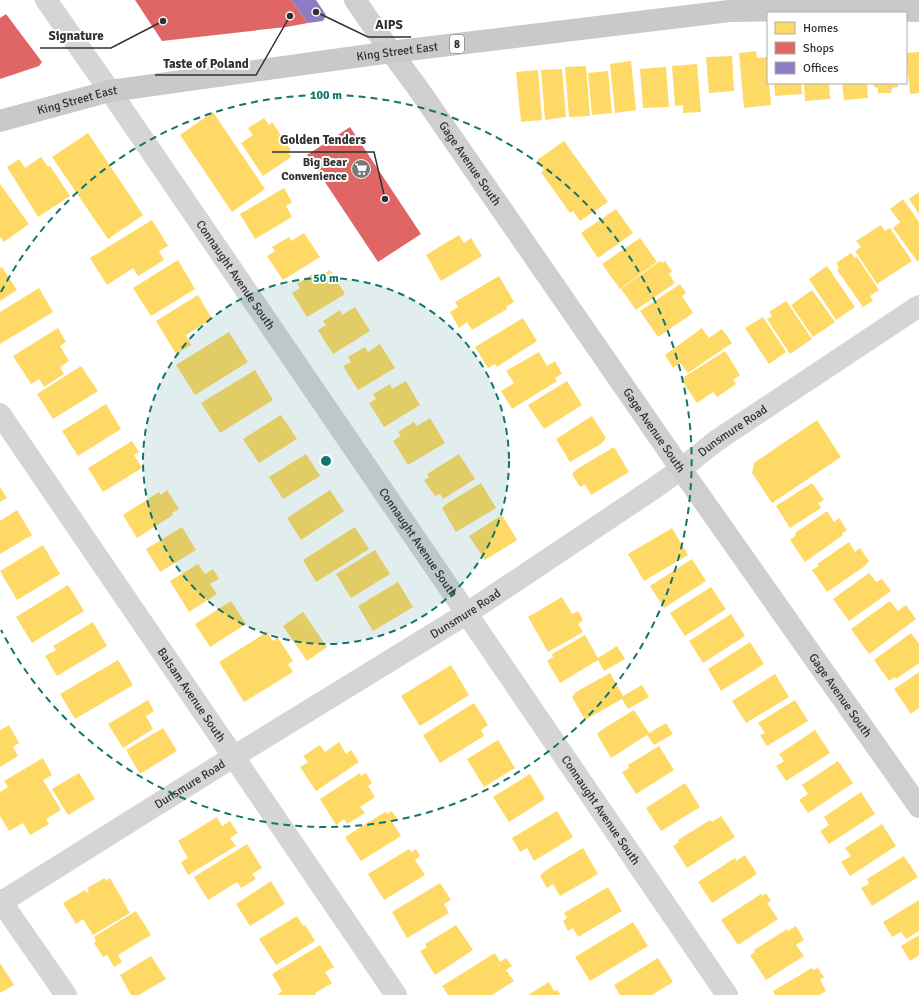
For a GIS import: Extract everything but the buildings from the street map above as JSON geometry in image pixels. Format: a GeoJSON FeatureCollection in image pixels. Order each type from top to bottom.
{"type":"FeatureCollection","features":[{"type":"Feature","properties":{"kind":"main road","name":"Gage Avenue South"},"geometry":{"type":"LineString","coordinates":[[355,0],[391,52],[418,87],[681,468],[919,807]]}},
{"type":"Feature","properties":{"kind":"main road","name":"King Street East"},"geometry":{"type":"LineString","coordinates":[[0,121],[110,91],[726,6],[919,11]]}},
{"type":"Feature","properties":{"kind":"street","name":"Connaught Avenue South"},"geometry":{"type":"LineString","coordinates":[[46,0],[110,91],[727,995]]}},
{"type":"Feature","properties":{"kind":"street","name":"Dunsmure Road"},"geometry":{"type":"LineString","coordinates":[[0,902],[466,614],[653,489],[716,441],[919,306]]}},
{"type":"Feature","properties":{"kind":"street","name":"Balsam Avenue South"},"geometry":{"type":"LineString","coordinates":[[0,414],[396,995]]}},
{"type":"Feature","properties":{"kind":"street"},"geometry":{"type":"LineString","coordinates":[[0,902],[66,995]]}},
{"type":"Feature","properties":{"kind":"place","name":"AIPS"},"geometry":{"type":"Point","coordinates":[316,12]}},
{"type":"Feature","properties":{"kind":"place","name":"Taste of Poland"},"geometry":{"type":"Point","coordinates":[290,16]}},
{"type":"Feature","properties":{"kind":"place","name":"Signature"},"geometry":{"type":"Point","coordinates":[163,21]}},
{"type":"Feature","properties":{"kind":"place","name":"Big Bear Convenience"},"geometry":{"type":"Point","coordinates":[361,169]}},
{"type":"Feature","properties":{"kind":"place","name":"Golden Tenders"},"geometry":{"type":"Point","coordinates":[385,199]}}]}
